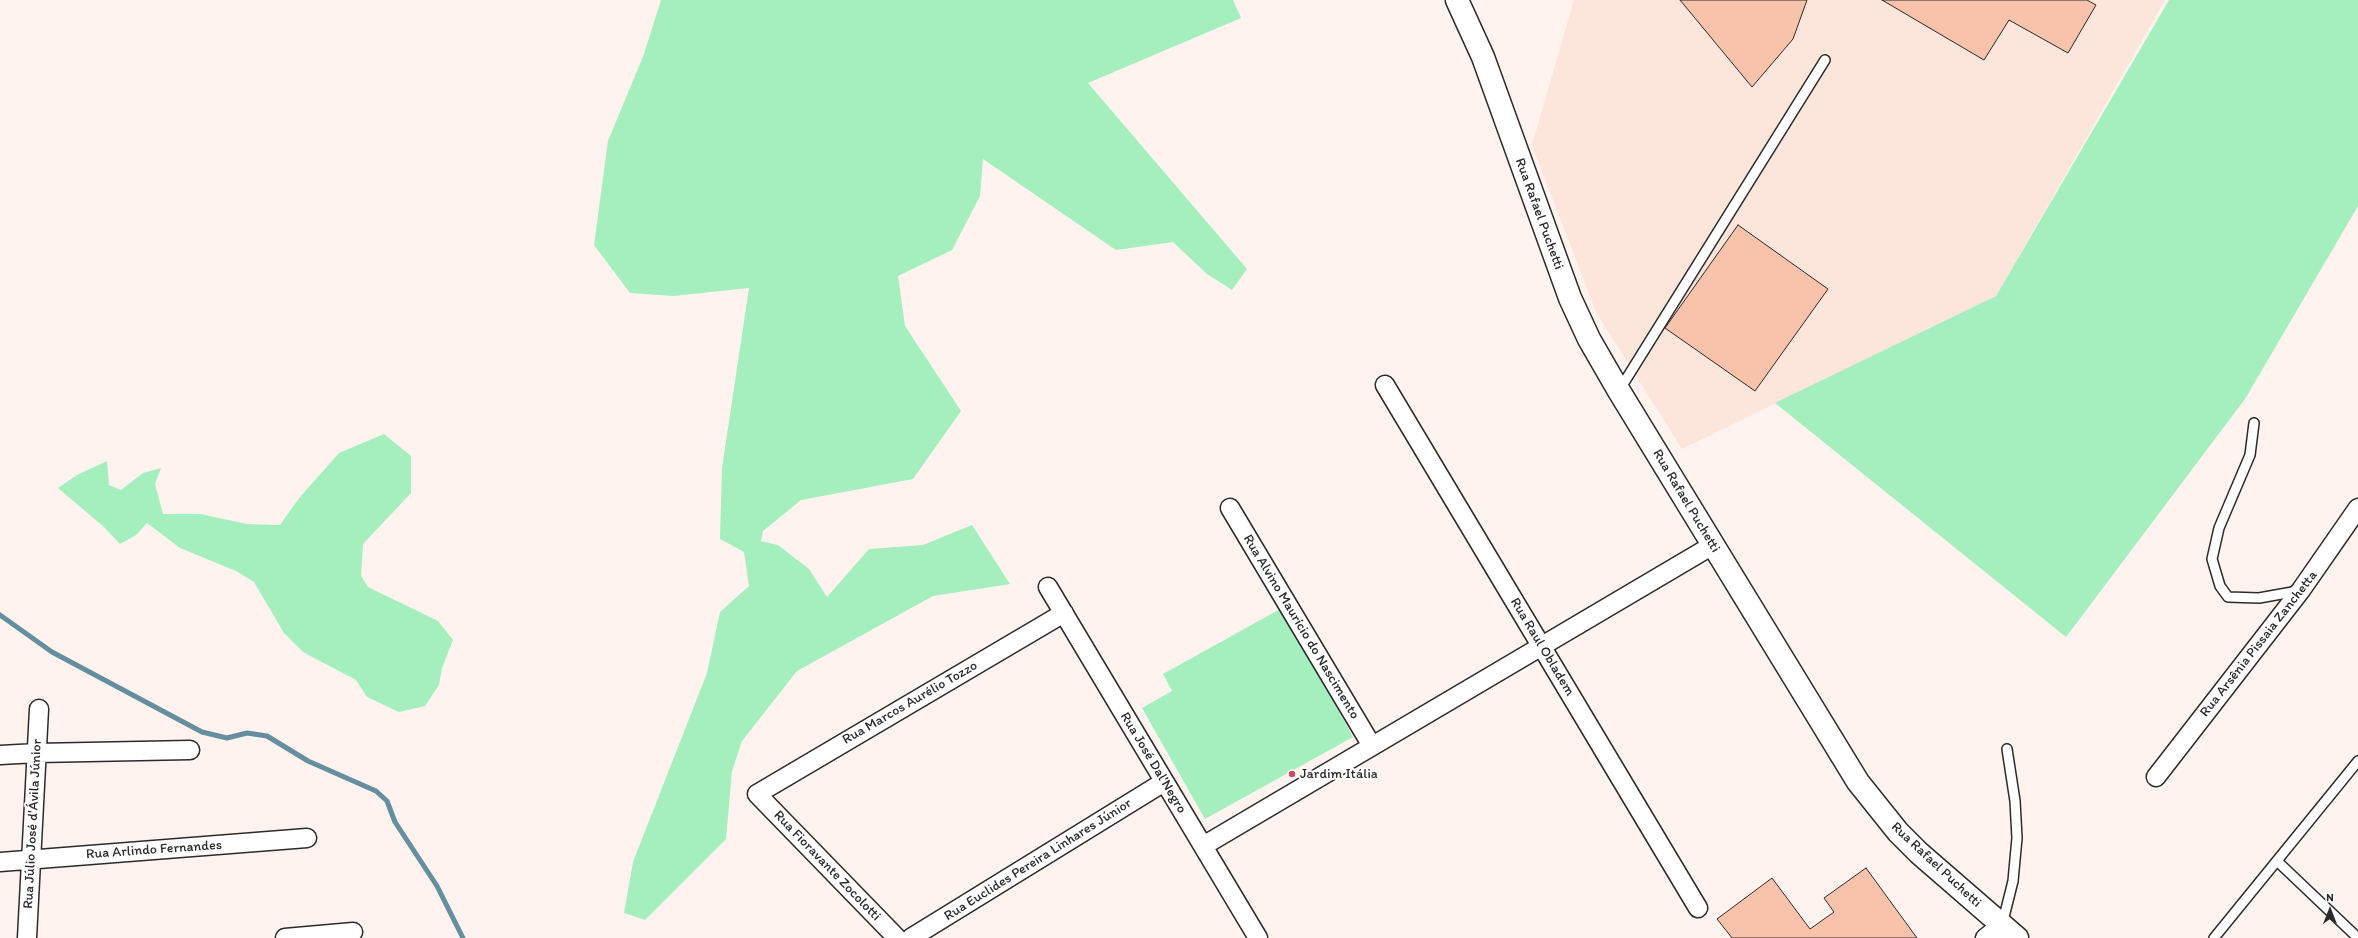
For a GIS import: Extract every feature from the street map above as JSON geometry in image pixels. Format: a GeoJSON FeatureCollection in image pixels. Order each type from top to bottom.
{"type":"FeatureCollection","features":[{"type":"Feature","properties":{"kind":"street","name":"Rua Rafael Puchetti"},"geometry":{"type":"LineString","coordinates":[[1457,0],[1483,57],[1570,298],[1589,339],[1619,390],[1840,756],[1898,832],[1919,853],[2010,932]]}},
{"type":"Feature","properties":{"kind":"street","name":"Rua Raul Obladem"},"geometry":{"type":"LineString","coordinates":[[1385,384],[1698,908]]}},
{"type":"Feature","properties":{"kind":"street","name":"Rua Alvino Maurício do Nascimento"},"geometry":{"type":"LineString","coordinates":[[1230,508],[1372,746]]}},
{"type":"Feature","properties":{"kind":"street","name":"Rua Arsênia Pissaia Zanchetta"},"geometry":{"type":"LineString","coordinates":[[2156,777],[2301,590],[2358,508]]}},
{"type":"Feature","properties":{"kind":"street"},"geometry":{"type":"LineString","coordinates":[[1203,846],[1713,545]]}},
{"type":"Feature","properties":{"kind":"street","name":"Rua José Dal'Negro"},"geometry":{"type":"LineString","coordinates":[[1048,587],[1258,938]]}},
{"type":"Feature","properties":{"kind":"street","name":"Rua Marcos Aurélio Tozzo"},"geometry":{"type":"LineString","coordinates":[[757,794],[1064,613]]}},
{"type":"Feature","properties":{"kind":"street","name":"Rua Júlio José d'Ávila Júnior"},"geometry":{"type":"LineString","coordinates":[[27,938],[39,709]]}},
{"type":"Feature","properties":{"kind":"street"},"geometry":{"type":"LineString","coordinates":[[0,756],[37,753],[190,750]]}},
{"type":"Feature","properties":{"kind":"street","name":"Rua Euclides Pereira Linhares Júnior"},"geometry":{"type":"LineString","coordinates":[[911,938],[1164,782]]}},
{"type":"Feature","properties":{"kind":"street","name":"Rua Fioravante Zocolotti"},"geometry":{"type":"LineString","coordinates":[[757,794],[897,938]]}},
{"type":"Feature","properties":{"kind":"street","name":"Rua Arlindo Fernandes"},"geometry":{"type":"LineString","coordinates":[[0,862],[307,838]]}},
{"type":"Feature","properties":{"kind":"street"},"geometry":{"type":"LineString","coordinates":[[285,938],[353,932]]}},
{"type":"Feature","properties":{"kind":"street"},"geometry":{"type":"LineString","coordinates":[[1985,938],[2010,932]]}},
{"type":"Feature","properties":{"kind":"lane"},"geometry":{"type":"LineString","coordinates":[[1619,390],[1784,122],[1825,60]]}},
{"type":"Feature","properties":{"kind":"lane"},"geometry":{"type":"LineString","coordinates":[[2254,423],[2250,455],[2219,528],[2212,559],[2220,586],[2228,597],[2259,598],[2301,590]]}},
{"type":"Feature","properties":{"kind":"lane"},"geometry":{"type":"LineString","coordinates":[[2006,749],[2015,801],[2017,838],[2010,932]]}},
{"type":"Feature","properties":{"kind":"lane"},"geometry":{"type":"LineString","coordinates":[[2214,938],[2358,761]]}},
{"type":"Feature","properties":{"kind":"lane"},"geometry":{"type":"LineString","coordinates":[[2277,861],[2358,938]]}},
{"type":"Feature","properties":{"kind":"shaded area"},"geometry":{"type":"Polygon","coordinates":[[[1574,0],[2165,0],[1996,296],[1682,449],[1596,312],[1532,145],[1574,0]]]}},
{"type":"Feature","properties":{"kind":"green space"},"geometry":{"type":"Polygon","coordinates":[[[661,0],[1233,0],[1241,18],[1088,83],[1247,269],[1232,290],[1207,274],[1173,242],[1116,250],[983,159],[980,196],[952,250],[898,276],[905,326],[961,411],[913,479],[801,500],[763,531],[761,541],[778,545],[809,569],[827,597],[869,549],[923,545],[972,525],[1010,584],[933,596],[797,671],[742,741],[732,771],[726,839],[645,920],[624,913],[633,862],[707,673],[720,612],[749,586],[744,552],[720,539],[722,468],[749,288],[673,296],[630,293],[594,245],[608,141],[644,54],[661,0]]]}},
{"type":"Feature","properties":{"kind":"green space"},"geometry":{"type":"Polygon","coordinates":[[[2169,0],[2358,0],[2358,206],[2245,399],[2066,637],[1775,403],[1996,296],[2169,0]]]}},
{"type":"Feature","properties":{"kind":"green space"},"geometry":{"type":"Polygon","coordinates":[[[384,434],[411,456],[411,493],[363,544],[361,576],[368,587],[438,621],[453,640],[442,668],[439,685],[425,706],[399,712],[367,697],[356,680],[303,652],[284,633],[254,582],[236,571],[180,548],[147,523],[136,535],[120,544],[104,527],[58,488],[77,475],[107,461],[109,485],[121,490],[143,473],[161,468],[155,484],[163,514],[200,514],[247,524],[280,525],[300,497],[339,453],[384,434]]]}},
{"type":"Feature","properties":{"kind":"green space"},"geometry":{"type":"Polygon","coordinates":[[[1282,608],[1353,737],[1205,819],[1142,708],[1172,691],[1163,674],[1282,608]]]}},
{"type":"Feature","properties":{"kind":"building"},"geometry":{"type":"Polygon","coordinates":[[[1680,0],[1807,0],[1793,39],[1752,87],[1680,0]]]}},
{"type":"Feature","properties":{"kind":"building"},"geometry":{"type":"Polygon","coordinates":[[[1882,0],[2087,0],[2096,5],[2068,53],[2009,20],[1984,60],[1882,0]]]}},
{"type":"Feature","properties":{"kind":"building"},"geometry":{"type":"Polygon","coordinates":[[[1738,225],[1828,289],[1755,391],[1665,328],[1738,225]]]}},
{"type":"Feature","properties":{"kind":"building"},"geometry":{"type":"Polygon","coordinates":[[[1866,868],[1917,938],[1732,938],[1717,919],[1772,878],[1810,929],[1834,912],[1824,898],[1866,868]]]}},
{"type":"Feature","properties":{"kind":"waterway"},"geometry":{"type":"LineString","coordinates":[[0,615],[52,652],[202,732],[227,738],[247,733],[267,736],[308,761],[376,791],[387,801],[395,822],[437,886],[463,938]]}},
{"type":"Feature","properties":{"kind":"place","name":"Jardim Itália"},"geometry":{"type":"Point","coordinates":[1292,774]}}]}
